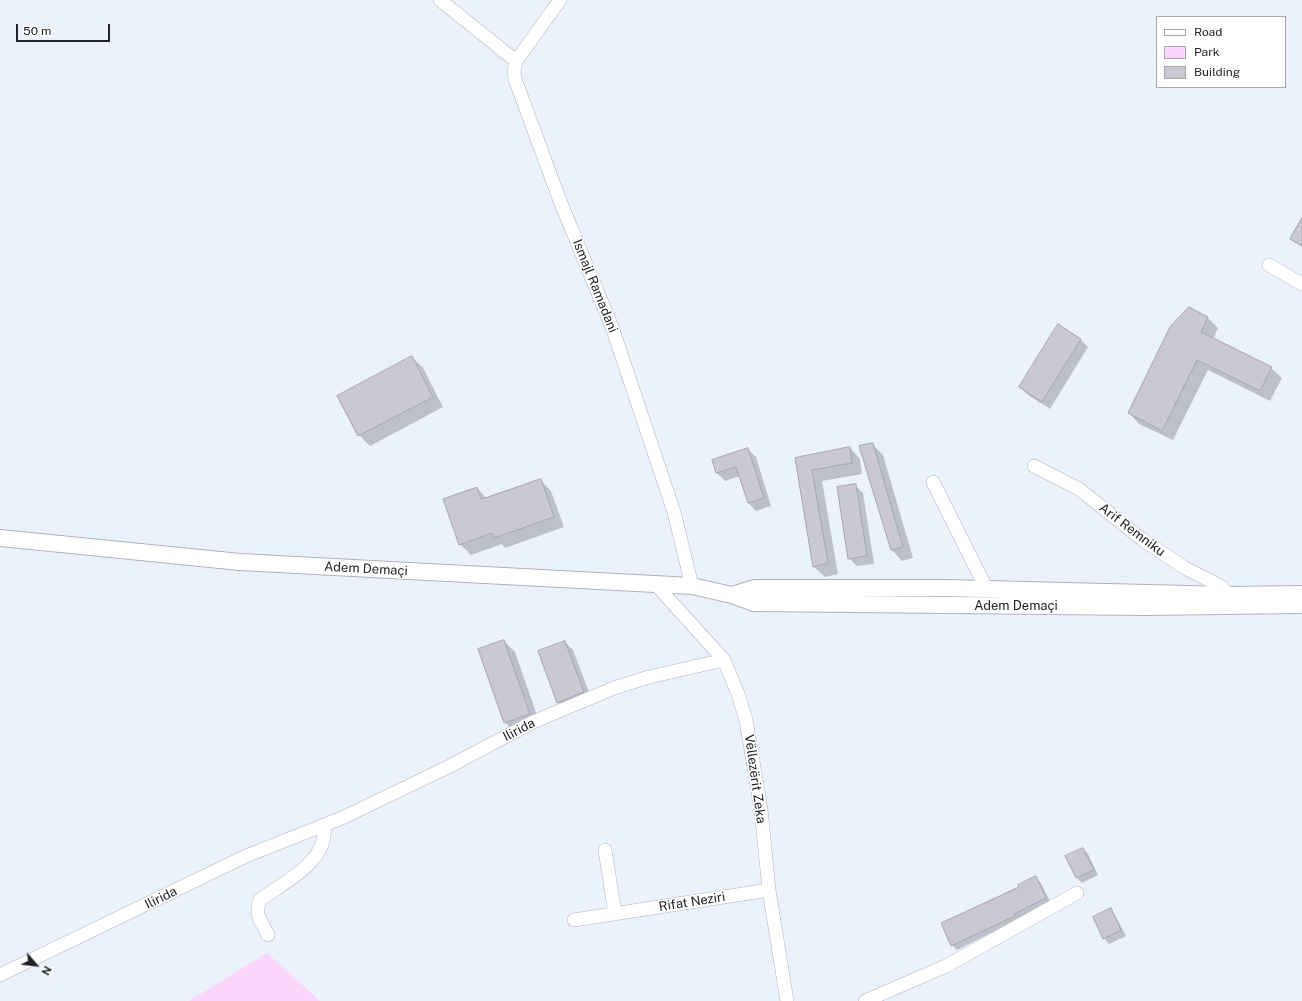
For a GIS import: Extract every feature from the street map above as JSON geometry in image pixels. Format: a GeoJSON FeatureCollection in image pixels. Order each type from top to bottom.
{"type":"FeatureCollection","features":[{"type":"Feature","properties":{"kind":"main road","name":"Adem Demaçi"},"geometry":{"type":"LineString","coordinates":[[0,538],[240,562],[657,586],[692,586],[732,595],[754,603],[1146,607],[1302,606]]}},
{"type":"Feature","properties":{"kind":"main road","name":"Adem Demaçi"},"geometry":{"type":"LineString","coordinates":[[732,595],[754,588],[987,590],[1228,595],[1302,594]]}},
{"type":"Feature","properties":{"kind":"street"},"geometry":{"type":"LineString","coordinates":[[440,0],[516,60],[560,0]]}},
{"type":"Feature","properties":{"kind":"street","name":"Ismajl Ramadani"},"geometry":{"type":"LineString","coordinates":[[516,60],[514,71],[515,80],[560,201],[612,326],[674,512],[692,586]]}},
{"type":"Feature","properties":{"kind":"street"},"geometry":{"type":"LineString","coordinates":[[1269,265],[1302,284]]}},
{"type":"Feature","properties":{"kind":"street","name":"Arif Remniku"},"geometry":{"type":"LineString","coordinates":[[1034,466],[1079,489],[1144,540],[1185,568],[1222,587],[1228,595]]}},
{"type":"Feature","properties":{"kind":"street"},"geometry":{"type":"LineString","coordinates":[[933,482],[987,590]]}},
{"type":"Feature","properties":{"kind":"street","name":"Vëllezërit Zeka"},"geometry":{"type":"LineString","coordinates":[[657,586],[724,660],[738,694],[750,740],[761,808],[769,890],[787,1001]]}},
{"type":"Feature","properties":{"kind":"street","name":"Ilirida"},"geometry":{"type":"LineString","coordinates":[[0,975],[246,856],[324,825],[448,767],[533,722],[614,688],[649,677],[724,660]]}},
{"type":"Feature","properties":{"kind":"street"},"geometry":{"type":"LineString","coordinates":[[268,935],[258,914],[257,909],[260,900],[312,863],[319,852],[323,841],[324,825]]}},
{"type":"Feature","properties":{"kind":"street"},"geometry":{"type":"LineString","coordinates":[[605,850],[615,914]]}},
{"type":"Feature","properties":{"kind":"street","name":"Rifat Neziri"},"geometry":{"type":"LineString","coordinates":[[574,920],[769,890]]}},
{"type":"Feature","properties":{"kind":"street"},"geometry":{"type":"LineString","coordinates":[[865,1001],[946,966],[1077,893]]}},
{"type":"Feature","properties":{"kind":"green space"},"geometry":{"type":"Polygon","coordinates":[[[267,953],[320,1001],[189,1001],[267,953]]]}},
{"type":"Feature","properties":{"kind":"building"},"geometry":{"type":"Polygon","coordinates":[[[1302,218],[1302,246],[1290,239],[1302,218]]]}},
{"type":"Feature","properties":{"kind":"building"},"geometry":{"type":"Polygon","coordinates":[[[1189,307],[1208,317],[1201,332],[1272,367],[1260,391],[1197,360],[1162,431],[1128,413],[1170,327],[1189,307]]]}},
{"type":"Feature","properties":{"kind":"building"},"geometry":{"type":"Polygon","coordinates":[[[1058,324],[1081,339],[1042,402],[1019,387],[1058,324]]]}},
{"type":"Feature","properties":{"kind":"building"},"geometry":{"type":"Polygon","coordinates":[[[412,356],[433,397],[358,436],[337,396],[412,356]]]}},
{"type":"Feature","properties":{"kind":"building"},"geometry":{"type":"Polygon","coordinates":[[[873,443],[903,547],[891,550],[859,446],[873,443]]]}},
{"type":"Feature","properties":{"kind":"building"},"geometry":{"type":"Polygon","coordinates":[[[850,447],[852,463],[812,470],[828,563],[813,567],[795,458],[850,447]]]}},
{"type":"Feature","properties":{"kind":"building"},"geometry":{"type":"Polygon","coordinates":[[[748,448],[764,498],[748,503],[736,467],[716,473],[712,460],[748,448]]]}},
{"type":"Feature","properties":{"kind":"building"},"geometry":{"type":"Polygon","coordinates":[[[541,479],[554,517],[494,538],[492,533],[459,545],[443,499],[477,487],[481,499],[541,479]]]}},
{"type":"Feature","properties":{"kind":"building"},"geometry":{"type":"Polygon","coordinates":[[[856,484],[867,556],[848,559],[837,487],[856,484]]]}},
{"type":"Feature","properties":{"kind":"building"},"geometry":{"type":"Polygon","coordinates":[[[504,640],[530,714],[504,723],[478,649],[504,640]]]}},
{"type":"Feature","properties":{"kind":"building"},"geometry":{"type":"Polygon","coordinates":[[[565,641],[584,692],[557,703],[538,651],[565,641]]]}},
{"type":"Feature","properties":{"kind":"building"},"geometry":{"type":"Polygon","coordinates":[[[1083,848],[1094,870],[1076,878],[1065,856],[1083,848]]]}},
{"type":"Feature","properties":{"kind":"building"},"geometry":{"type":"Polygon","coordinates":[[[1036,876],[1046,898],[1014,914],[1015,916],[951,946],[941,923],[1019,887],[1018,885],[1036,876]]]}},
{"type":"Feature","properties":{"kind":"building"},"geometry":{"type":"Polygon","coordinates":[[[1111,908],[1121,930],[1103,939],[1093,917],[1111,908]]]}}]}
